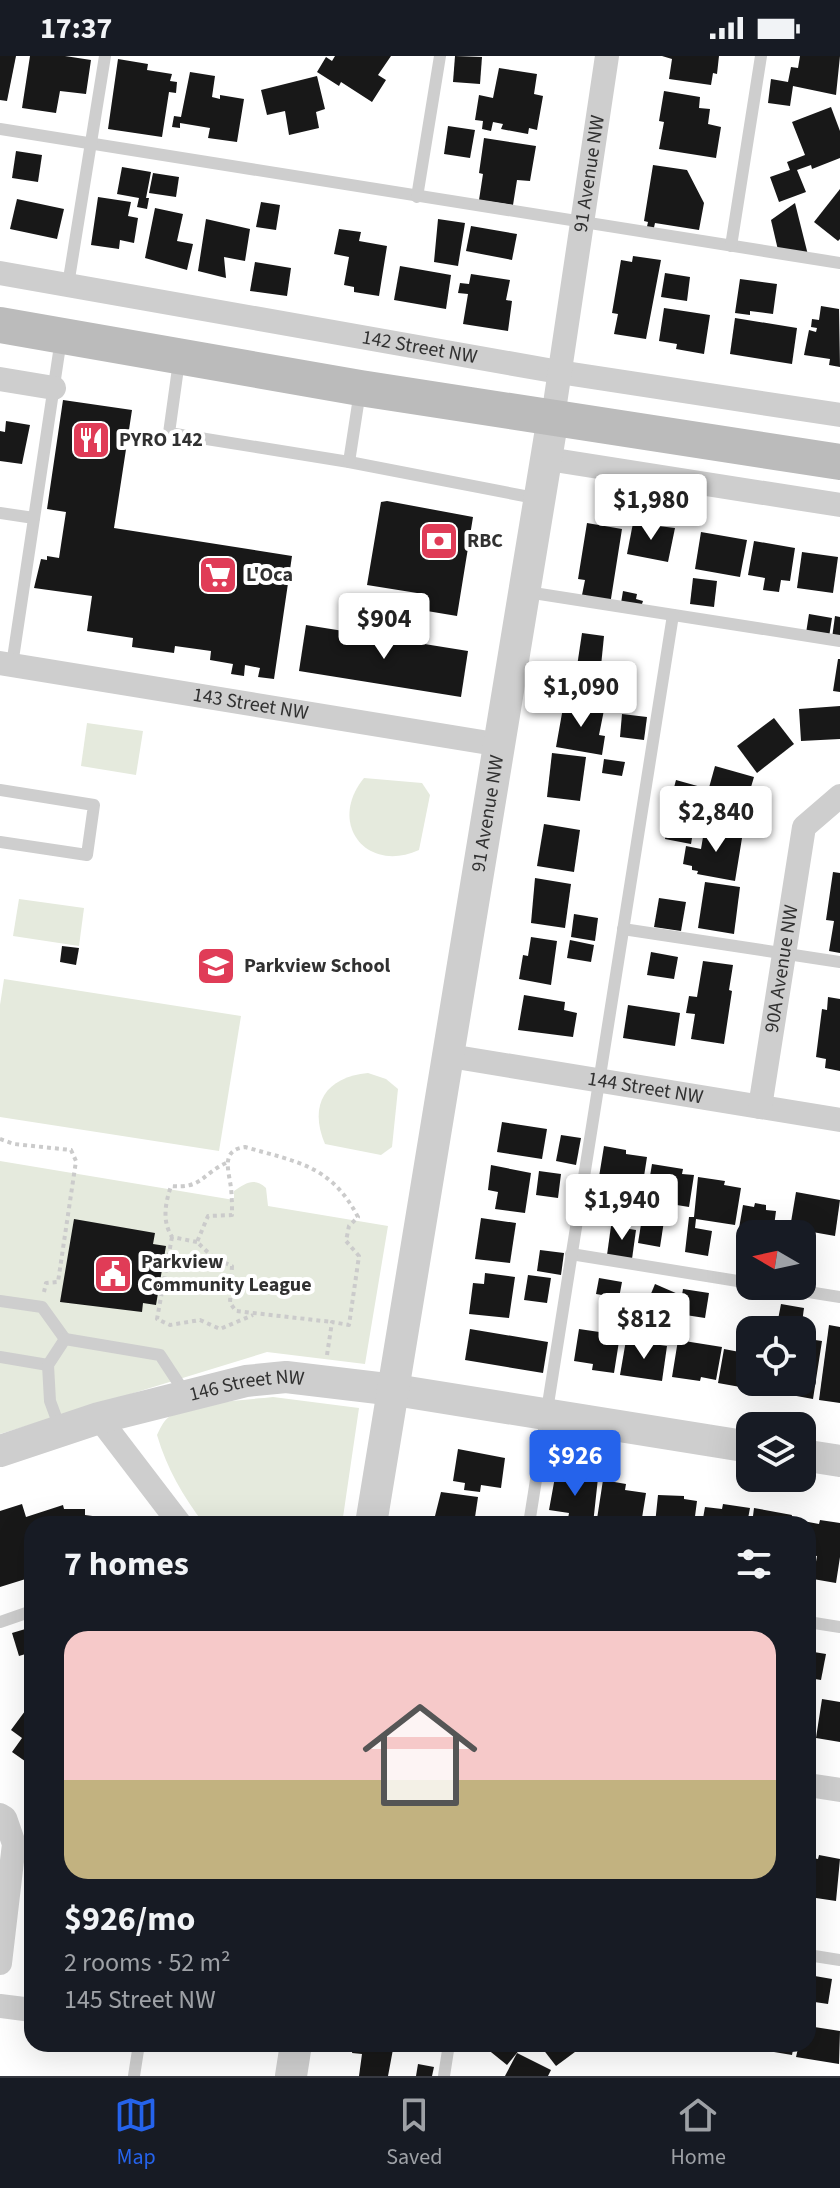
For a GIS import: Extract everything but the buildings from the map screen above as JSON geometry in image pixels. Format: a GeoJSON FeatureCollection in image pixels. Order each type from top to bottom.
{"type":"FeatureCollection","features":[{"type":"Feature","properties":{"kind":"main road"},"geometry":{"type":"LineString","coordinates":[[0,325],[360,388],[840,462]]}},
{"type":"Feature","properties":{"kind":"street","name":"91 Avenue NW"},"geometry":{"type":"LineString","coordinates":[[372,1516],[548,459],[607,56]]}},
{"type":"Feature","properties":{"kind":"street","name":"142 Street NW"},"geometry":{"type":"LineString","coordinates":[[0,273],[559,372],[840,415]]}},
{"type":"Feature","properties":{"kind":"street"},"geometry":{"type":"LineString","coordinates":[[0,379],[54,388]]}},
{"type":"Feature","properties":{"kind":"street"},"geometry":{"type":"LineString","coordinates":[[548,459],[840,505]]}},
{"type":"Feature","properties":{"kind":"street","name":"143 Street NW"},"geometry":{"type":"LineString","coordinates":[[6,664],[501,745]]}},
{"type":"Feature","properties":{"kind":"street","name":"90A Avenue NW"},"geometry":{"type":"LineString","coordinates":[[760,1107],[804,827],[839,796]]}},
{"type":"Feature","properties":{"kind":"street","name":"144 Street NW"},"geometry":{"type":"LineString","coordinates":[[450,1056],[840,1120]]}},
{"type":"Feature","properties":{"kind":"street","name":"146 Street NW"},"geometry":{"type":"LineString","coordinates":[[0,1451],[99,1418],[246,1381],[286,1377],[395,1390],[736,1445]]}},
{"type":"Feature","properties":{"kind":"street"},"geometry":{"type":"LineString","coordinates":[[99,1418],[174,1516]]}},
{"type":"Feature","properties":{"kind":"street"},"geometry":{"type":"LineString","coordinates":[[816,1457],[840,1461]]}},
{"type":"Feature","properties":{"kind":"street"},"geometry":{"type":"LineString","coordinates":[[816,1786],[840,1790]]}},
{"type":"Feature","properties":{"kind":"street"},"geometry":{"type":"LineString","coordinates":[[0,1815],[5,1818],[14,1844],[0,1963]]}},
{"type":"Feature","properties":{"kind":"street"},"geometry":{"type":"LineString","coordinates":[[0,2006],[24,2009]]}},
{"type":"Feature","properties":{"kind":"lane"},"geometry":{"type":"LineString","coordinates":[[68,285],[105,56]]}},
{"type":"Feature","properties":{"kind":"lane"},"geometry":{"type":"LineString","coordinates":[[417,197],[440,56]]}},
{"type":"Feature","properties":{"kind":"lane"},"geometry":{"type":"LineString","coordinates":[[731,246],[761,56]]}},
{"type":"Feature","properties":{"kind":"lane"},"geometry":{"type":"LineString","coordinates":[[0,129],[840,263]]}},
{"type":"Feature","properties":{"kind":"lane"},"geometry":{"type":"LineString","coordinates":[[6,664],[34,518],[61,336]]}},
{"type":"Feature","properties":{"kind":"lane"},"geometry":{"type":"LineString","coordinates":[[179,358],[169,433],[349,462],[541,499]]}},
{"type":"Feature","properties":{"kind":"lane"},"geometry":{"type":"LineString","coordinates":[[349,462],[360,388]]}},
{"type":"Feature","properties":{"kind":"lane"},"geometry":{"type":"LineString","coordinates":[[0,513],[34,518]]}},
{"type":"Feature","properties":{"kind":"lane"},"geometry":{"type":"LineString","coordinates":[[526,592],[840,641]]}},
{"type":"Feature","properties":{"kind":"lane"},"geometry":{"type":"LineString","coordinates":[[530,1516],[673,615]]}},
{"type":"Feature","properties":{"kind":"lane"},"geometry":{"type":"LineString","coordinates":[[0,790],[94,805],[87,855],[0,842]]}},
{"type":"Feature","properties":{"kind":"lane"},"geometry":{"type":"LineString","coordinates":[[623,929],[840,962]]}},
{"type":"Feature","properties":{"kind":"lane"},"geometry":{"type":"LineString","coordinates":[[571,1254],[736,1281]]}},
{"type":"Feature","properties":{"kind":"lane"},"geometry":{"type":"LineString","coordinates":[[816,1293],[840,1297]]}},
{"type":"Feature","properties":{"kind":"lane"},"geometry":{"type":"LineString","coordinates":[[0,1301],[42,1307],[65,1339],[160,1355],[187,1396]]}},
{"type":"Feature","properties":{"kind":"lane"},"geometry":{"type":"LineString","coordinates":[[61,1431],[50,1401],[48,1365],[65,1339]]}},
{"type":"Feature","properties":{"kind":"lane"},"geometry":{"type":"LineString","coordinates":[[0,1357],[48,1365]]}},
{"type":"Feature","properties":{"kind":"lane"},"geometry":{"type":"LineString","coordinates":[[0,1622],[24,1614]]}},
{"type":"Feature","properties":{"kind":"lane"},"geometry":{"type":"LineString","coordinates":[[816,1623],[840,1627]]}},
{"type":"Feature","properties":{"kind":"lane"},"geometry":{"type":"LineString","coordinates":[[816,1956],[840,1960]]}},
{"type":"Feature","properties":{"kind":"lane"},"geometry":{"type":"LineString","coordinates":[[134,2076],[138,2052]]}},
{"type":"Feature","properties":{"kind":"lane"},"geometry":{"type":"LineString","coordinates":[[444,2076],[448,2052]]}},
{"type":"Feature","properties":{"kind":"path"},"geometry":{"type":"LineString","coordinates":[[0,1139],[14,1144],[71,1150],[76,1161],[58,1282],[46,1283],[42,1307]]}},
{"type":"Feature","properties":{"kind":"path"},"geometry":{"type":"LineString","coordinates":[[197,1242],[208,1216],[232,1215],[226,1163],[238,1148],[245,1147],[295,1161],[322,1173],[336,1183],[358,1217],[349,1226],[346,1241],[359,1256],[349,1325],[236,1311],[230,1303],[232,1266],[214,1258],[197,1242],[172,1237],[165,1227],[166,1202],[171,1186],[188,1187],[199,1183],[216,1167],[226,1163]]}},
{"type":"Feature","properties":{"kind":"path"},"geometry":{"type":"LineString","coordinates":[[172,1237],[157,1319],[170,1325],[200,1320],[220,1329],[257,1314]]}},
{"type":"Feature","properties":{"kind":"path"},"geometry":{"type":"LineString","coordinates":[[324,1381],[332,1322]]}},
{"type":"Feature","properties":{"kind":"shaded area"},"geometry":{"type":"Polygon","coordinates":[[[87,723],[143,731],[136,775],[81,766],[87,723]]]}},
{"type":"Feature","properties":{"kind":"shaded area"},"geometry":{"type":"Polygon","coordinates":[[[364,778],[422,783],[430,795],[419,850],[400,856],[383,855],[369,850],[358,840],[351,827],[350,812],[354,795],[364,778]]]}},
{"type":"Feature","properties":{"kind":"shaded area"},"geometry":{"type":"Polygon","coordinates":[[[19,899],[84,908],[79,946],[13,936],[19,899]]]}},
{"type":"Feature","properties":{"kind":"shaded area"},"geometry":{"type":"Polygon","coordinates":[[[4,979],[241,1016],[219,1151],[0,1117],[0,1005],[4,979]]]}},
{"type":"Feature","properties":{"kind":"shaded area"},"geometry":{"type":"Polygon","coordinates":[[[368,1073],[386,1079],[398,1089],[392,1147],[381,1155],[325,1144],[320,1130],[320,1105],[324,1095],[341,1080],[368,1073]]]}},
{"type":"Feature","properties":{"kind":"shaded area"},"geometry":{"type":"Polygon","coordinates":[[[0,1161],[234,1200],[234,1191],[254,1182],[266,1188],[268,1206],[388,1226],[365,1364],[267,1352],[0,1434],[0,1161]]]}},
{"type":"Feature","properties":{"kind":"shaded area"},"geometry":{"type":"Polygon","coordinates":[[[273,1397],[359,1408],[343,1516],[199,1516],[171,1471],[157,1435],[172,1415],[221,1402],[273,1397]]]}},
{"type":"Feature","properties":{"kind":"place","name":"PYRO 142"},"geometry":{"type":"Point","coordinates":[91,440]}},
{"type":"Feature","properties":{"kind":"place","name":"RBC"},"geometry":{"type":"Point","coordinates":[439,541]}},
{"type":"Feature","properties":{"kind":"place","name":"L'Oca"},"geometry":{"type":"Point","coordinates":[218,575]}},
{"type":"Feature","properties":{"kind":"place","name":"Parkview School"},"geometry":{"type":"Point","coordinates":[216,966]}},
{"type":"Feature","properties":{"kind":"place","name":"Parkview Community League"},"geometry":{"type":"Point","coordinates":[113,1274]}}]}
